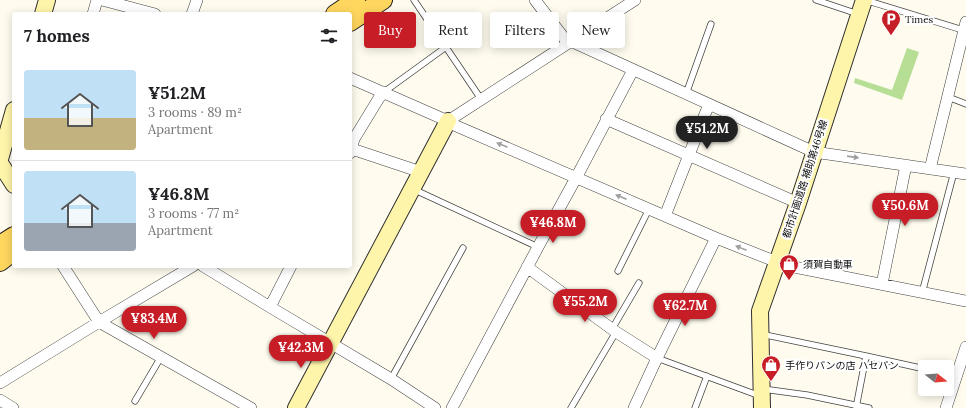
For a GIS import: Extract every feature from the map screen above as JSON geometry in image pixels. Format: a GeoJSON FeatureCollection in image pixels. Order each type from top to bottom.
{"type":"FeatureCollection","features":[{"type":"Feature","properties":{"kind":"main road"},"geometry":{"type":"LineString","coordinates":[[338,12],[356,0]]}},
{"type":"Feature","properties":{"kind":"main road"},"geometry":{"type":"LineString","coordinates":[[352,21],[383,0]]}},
{"type":"Feature","properties":{"kind":"main road"},"geometry":{"type":"LineString","coordinates":[[0,245],[12,237]]}},
{"type":"Feature","properties":{"kind":"main road"},"geometry":{"type":"LineString","coordinates":[[0,262],[12,253]]}},
{"type":"Feature","properties":{"kind":"street"},"geometry":{"type":"LineString","coordinates":[[44,12],[47,0]]}},
{"type":"Feature","properties":{"kind":"street"},"geometry":{"type":"LineString","coordinates":[[94,12],[98,0]]}},
{"type":"Feature","properties":{"kind":"street"},"geometry":{"type":"LineString","coordinates":[[102,0],[147,12]]}},
{"type":"Feature","properties":{"kind":"street"},"geometry":{"type":"LineString","coordinates":[[193,12],[197,0]]}},
{"type":"Feature","properties":{"kind":"street"},"geometry":{"type":"LineString","coordinates":[[535,0],[564,38],[567,40]]}},
{"type":"Feature","properties":{"kind":"street"},"geometry":{"type":"LineString","coordinates":[[616,12],[635,0]]}},
{"type":"Feature","properties":{"kind":"street","name":"都市計画道路 補助第46号線"},"geometry":{"type":"LineString","coordinates":[[762,398],[760,311],[798,203],[863,5]]}},
{"type":"Feature","properties":{"kind":"street"},"geometry":{"type":"LineString","coordinates":[[930,169],[965,28]]}},
{"type":"Feature","properties":{"kind":"street"},"geometry":{"type":"LineString","coordinates":[[296,408],[448,120],[567,43]]}},
{"type":"Feature","properties":{"kind":"street"},"geometry":{"type":"LineString","coordinates":[[585,48],[814,152],[906,164],[966,174]]}},
{"type":"Feature","properties":{"kind":"street"},"geometry":{"type":"LineString","coordinates":[[452,408],[633,70]]}},
{"type":"Feature","properties":{"kind":"street"},"geometry":{"type":"LineString","coordinates":[[352,79],[448,120],[454,125],[576,178],[716,238],[777,262],[789,266],[922,293],[966,300]]}},
{"type":"Feature","properties":{"kind":"street"},"geometry":{"type":"LineString","coordinates":[[352,147],[354,139],[384,92]]}},
{"type":"Feature","properties":{"kind":"street"},"geometry":{"type":"LineString","coordinates":[[665,216],[709,104]]}},
{"type":"Feature","properties":{"kind":"street"},"geometry":{"type":"LineString","coordinates":[[0,159],[12,116]]}},
{"type":"Feature","properties":{"kind":"street"},"geometry":{"type":"LineString","coordinates":[[606,119],[798,203]]}},
{"type":"Feature","properties":{"kind":"street"},"geometry":{"type":"LineString","coordinates":[[352,151],[420,172]]}},
{"type":"Feature","properties":{"kind":"street"},"geometry":{"type":"LineString","coordinates":[[0,163],[12,182]]}},
{"type":"Feature","properties":{"kind":"street"},"geometry":{"type":"LineString","coordinates":[[882,284],[906,164]]}},
{"type":"Feature","properties":{"kind":"street"},"geometry":{"type":"LineString","coordinates":[[634,408],[716,238]]}},
{"type":"Feature","properties":{"kind":"street"},"geometry":{"type":"LineString","coordinates":[[527,267],[614,330],[657,358]]}},
{"type":"Feature","properties":{"kind":"street"},"geometry":{"type":"LineString","coordinates":[[65,268],[99,322],[251,408]]}},
{"type":"Feature","properties":{"kind":"street"},"geometry":{"type":"LineString","coordinates":[[0,383],[190,268]]}},
{"type":"Feature","properties":{"kind":"street"},"geometry":{"type":"LineString","coordinates":[[206,268],[391,379],[435,408]]}},
{"type":"Feature","properties":{"kind":"street"},"geometry":{"type":"LineString","coordinates":[[270,307],[290,268]]}},
{"type":"Feature","properties":{"kind":"street"},"geometry":{"type":"LineString","coordinates":[[954,371],[966,347]]}},
{"type":"Feature","properties":{"kind":"street"},"geometry":{"type":"LineString","coordinates":[[946,408],[948,396]]}},
{"type":"Feature","properties":{"kind":"street"},"geometry":{"type":"LineString","coordinates":[[0,400],[13,408]]}},
{"type":"Feature","properties":{"kind":"lane"},"geometry":{"type":"LineString","coordinates":[[414,0],[424,15]]}},
{"type":"Feature","properties":{"kind":"lane"},"geometry":{"type":"LineString","coordinates":[[816,0],[863,5],[965,28]]}},
{"type":"Feature","properties":{"kind":"lane"},"geometry":{"type":"LineString","coordinates":[[686,94],[711,24]]}},
{"type":"Feature","properties":{"kind":"lane"},"geometry":{"type":"LineString","coordinates":[[384,92],[445,48]]}},
{"type":"Feature","properties":{"kind":"lane"},"geometry":{"type":"LineString","coordinates":[[447,48],[481,99]]}},
{"type":"Feature","properties":{"kind":"lane"},"geometry":{"type":"LineString","coordinates":[[948,97],[966,104]]}},
{"type":"Feature","properties":{"kind":"lane"},"geometry":{"type":"LineString","coordinates":[[922,293],[954,172]]}},
{"type":"Feature","properties":{"kind":"lane"},"geometry":{"type":"LineString","coordinates":[[412,188],[538,247]]}},
{"type":"Feature","properties":{"kind":"lane"},"geometry":{"type":"LineString","coordinates":[[618,271],[649,209]]}},
{"type":"Feature","properties":{"kind":"lane"},"geometry":{"type":"LineString","coordinates":[[391,379],[463,248]]}},
{"type":"Feature","properties":{"kind":"lane"},"geometry":{"type":"LineString","coordinates":[[571,408],[639,283]]}},
{"type":"Feature","properties":{"kind":"lane"},"geometry":{"type":"LineString","coordinates":[[761,334],[918,367]]}},
{"type":"Feature","properties":{"kind":"lane"},"geometry":{"type":"LineString","coordinates":[[856,406],[866,356]]}},
{"type":"Feature","properties":{"kind":"lane"},"geometry":{"type":"LineString","coordinates":[[135,401],[161,357]]}},
{"type":"Feature","properties":{"kind":"lane"},"geometry":{"type":"LineString","coordinates":[[657,358],[762,398],[807,395],[869,408]]}},
{"type":"Feature","properties":{"kind":"lane"},"geometry":{"type":"LineString","coordinates":[[695,408],[707,376]]}},
{"type":"Feature","properties":{"kind":"green space"},"geometry":{"type":"Polygon","coordinates":[[[907,48],[919,52],[902,100],[854,83],[855,78],[892,90],[907,48]]]}},
{"type":"Feature","properties":{"kind":"place","name":"Times"},"geometry":{"type":"Point","coordinates":[891,36]}},
{"type":"Feature","properties":{"kind":"place","name":"須賀自動車"},"geometry":{"type":"Point","coordinates":[789,281]}},
{"type":"Feature","properties":{"kind":"place","name":"手作りパンの店 ハセパン"},"geometry":{"type":"Point","coordinates":[771,382]}}]}
